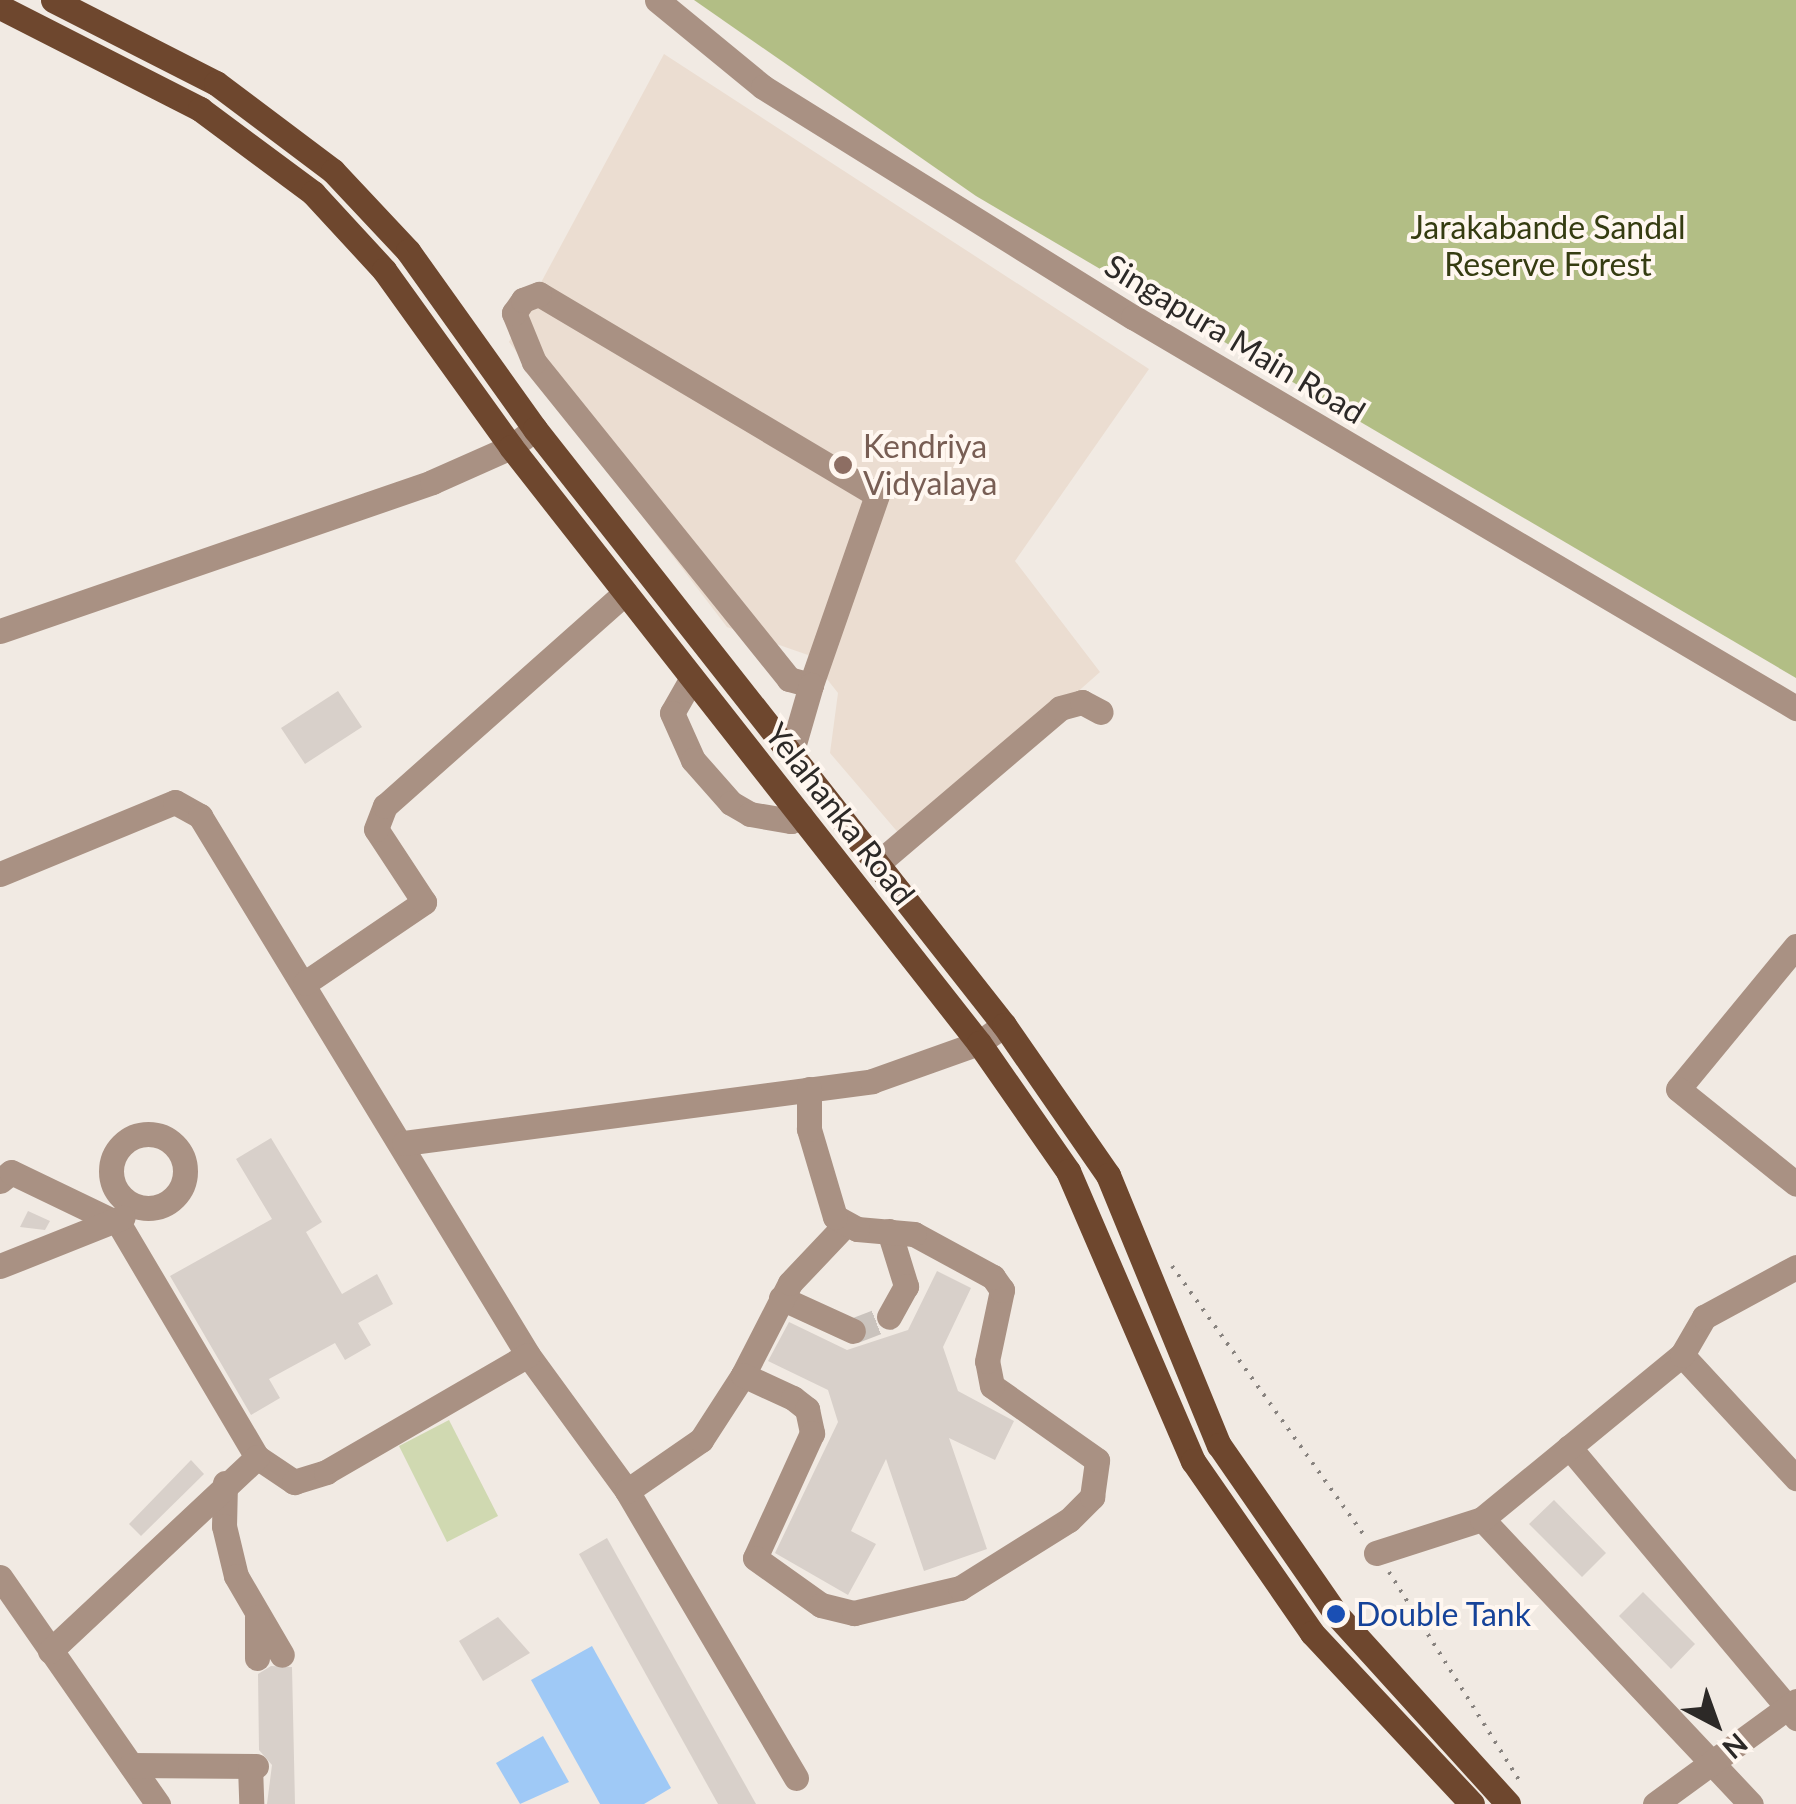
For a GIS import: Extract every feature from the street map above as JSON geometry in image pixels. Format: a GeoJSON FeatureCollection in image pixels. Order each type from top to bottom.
{"type":"FeatureCollection","features":[{"type":"Feature","properties":{"kind":"main road","name":"Yelahanka Road"},"geometry":{"type":"LineString","coordinates":[[53,0],[216,82],[333,171],[408,250],[535,428],[1004,1025],[1108,1175],[1220,1446],[1336,1614],[1508,1803]]}},
{"type":"Feature","properties":{"kind":"main road","name":"Yelahanka Road"},"geometry":{"type":"LineString","coordinates":[[0,7],[200,108],[312,194],[384,270],[511,447],[979,1043],[1068,1171],[1192,1460],[1312,1633],[1472,1804]]}},
{"type":"Feature","properties":{"kind":"street","name":"Singapura Main Road"},"geometry":{"type":"LineString","coordinates":[[657,0],[763,87],[1133,317],[1796,708]]}},
{"type":"Feature","properties":{"kind":"street"},"geometry":{"type":"LineString","coordinates":[[791,754],[810,685],[877,495],[558,301],[539,294],[523,300],[514,313],[534,362],[781,670],[810,685]]}},
{"type":"Feature","properties":{"kind":"street"},"geometry":{"type":"LineString","coordinates":[[0,631],[432,482],[511,447],[535,428]]}},
{"type":"Feature","properties":{"kind":"street"},"geometry":{"type":"LineString","coordinates":[[304,983],[424,902],[376,828],[385,806],[624,593]]}},
{"type":"Feature","properties":{"kind":"street"},"geometry":{"type":"LineString","coordinates":[[692,678],[672,713],[693,760],[730,803],[750,814],[772,820],[800,816]]}},
{"type":"Feature","properties":{"kind":"street"},"geometry":{"type":"LineString","coordinates":[[877,864],[1060,708],[1082,702],[1101,712]]}},
{"type":"Feature","properties":{"kind":"street"},"geometry":{"type":"LineString","coordinates":[[0,874],[175,802],[200,816],[404,1143],[528,1355],[627,1492],[796,1778]]}},
{"type":"Feature","properties":{"kind":"street"},"geometry":{"type":"LineString","coordinates":[[1796,946],[1678,1090],[1796,1184]]}},
{"type":"Feature","properties":{"kind":"street"},"geometry":{"type":"LineString","coordinates":[[404,1143],[872,1081],[979,1043],[1004,1025]]}},
{"type":"Feature","properties":{"kind":"street"},"geometry":{"type":"LineString","coordinates":[[743,1375],[794,1398],[812,1422],[808,1446],[755,1558],[836,1612],[960,1588],[1082,1510],[1095,1487],[1098,1460],[992,1386],[987,1360],[1002,1290],[993,1277],[930,1240],[844,1225],[835,1218],[809,1130],[810,1089]]}},
{"type":"Feature","properties":{"kind":"street"},"geometry":{"type":"LineString","coordinates":[[0,1182],[12,1172],[124,1214],[257,1457],[294,1482],[326,1472],[528,1355]]}},
{"type":"Feature","properties":{"kind":"street"},"geometry":{"type":"LineString","coordinates":[[0,1266],[124,1214]]}},
{"type":"Feature","properties":{"kind":"street"},"geometry":{"type":"LineString","coordinates":[[627,1492],[700,1440],[743,1375],[781,1298],[844,1225]]}},
{"type":"Feature","properties":{"kind":"street"},"geometry":{"type":"LineString","coordinates":[[889,1232],[906,1286],[890,1317]]}},
{"type":"Feature","properties":{"kind":"street"},"geometry":{"type":"LineString","coordinates":[[1376,1552],[1482,1518],[1682,1355],[1704,1317],[1796,1267]]}},
{"type":"Feature","properties":{"kind":"street"},"geometry":{"type":"LineString","coordinates":[[781,1298],[853,1331]]}},
{"type":"Feature","properties":{"kind":"street"},"geometry":{"type":"LineString","coordinates":[[1682,1355],[1796,1478]]}},
{"type":"Feature","properties":{"kind":"street"},"geometry":{"type":"LineString","coordinates":[[1570,1447],[1793,1709],[1655,1804]]}},
{"type":"Feature","properties":{"kind":"street"},"geometry":{"type":"LineString","coordinates":[[50,1652],[225,1483],[257,1457]]}},
{"type":"Feature","properties":{"kind":"street"},"geometry":{"type":"LineString","coordinates":[[225,1483],[224,1526],[236,1576],[257,1612],[270,1657]]}},
{"type":"Feature","properties":{"kind":"street"},"geometry":{"type":"LineString","coordinates":[[1482,1518],[1751,1804]]}},
{"type":"Feature","properties":{"kind":"street"},"geometry":{"type":"LineString","coordinates":[[0,1577],[158,1804]]}},
{"type":"Feature","properties":{"kind":"street"},"geometry":{"type":"LineString","coordinates":[[132,1765],[253,1766],[251,1804]]}},
{"type":"Feature","properties":{"kind":"path"},"geometry":{"type":"LineString","coordinates":[[1164,1254],[1376,1552],[1515,1766],[1522,1788],[1508,1803]]}},
{"type":"Feature","properties":{"kind":"shaded area","name":"Kendriya Vidyalaya"},"geometry":{"type":"Polygon","coordinates":[[[664,54],[1149,369],[1015,561],[1100,672],[907,843],[830,753],[838,693],[808,655],[727,627],[509,342],[664,54]]]}},
{"type":"Feature","properties":{"kind":"green space","name":"Jarakabande Sandal Reserve Forest"},"geometry":{"type":"Polygon","coordinates":[[[694,0],[1796,0],[1796,678],[976,196],[694,0]]]}},
{"type":"Feature","properties":{"kind":"green space"},"geometry":{"type":"Polygon","coordinates":[[[449,1420],[498,1516],[447,1542],[399,1446],[449,1420]]]}},
{"type":"Feature","properties":{"kind":"water"},"geometry":{"type":"Polygon","coordinates":[[[592,1646],[671,1788],[644,1804],[600,1804],[531,1680],[592,1646]]]}},
{"type":"Feature","properties":{"kind":"water"},"geometry":{"type":"Polygon","coordinates":[[[543,1736],[569,1782],[520,1804],[496,1763],[543,1736]]]}},
{"type":"Feature","properties":{"kind":"building"},"geometry":{"type":"Polygon","coordinates":[[[338,691],[362,727],[305,764],[281,728],[338,691]]]}},
{"type":"Feature","properties":{"kind":"building"},"geometry":{"type":"Polygon","coordinates":[[[271,1138],[322,1222],[306,1232],[342,1294],[377,1274],[393,1304],[358,1323],[371,1345],[345,1360],[335,1343],[269,1379],[280,1398],[251,1415],[170,1276],[272,1219],[236,1159],[271,1138]]]}},
{"type":"Feature","properties":{"kind":"building"},"geometry":{"type":"Polygon","coordinates":[[[28,1211],[50,1221],[45,1230],[20,1227],[28,1211]]]}},
{"type":"Feature","properties":{"kind":"building"},"geometry":{"type":"Polygon","coordinates":[[[937,1271],[971,1288],[943,1347],[958,1391],[1014,1421],[995,1460],[949,1438],[987,1549],[924,1571],[886,1459],[851,1531],[876,1544],[848,1595],[775,1553],[838,1422],[828,1390],[768,1361],[789,1322],[847,1350],[908,1330],[937,1271]]]}},
{"type":"Feature","properties":{"kind":"building"},"geometry":{"type":"Polygon","coordinates":[[[191,1460],[204,1474],[141,1536],[129,1524],[191,1460]]]}},
{"type":"Feature","properties":{"kind":"building"},"geometry":{"type":"Polygon","coordinates":[[[1554,1500],[1606,1553],[1582,1577],[1529,1524],[1554,1500]]]}},
{"type":"Feature","properties":{"kind":"building"},"geometry":{"type":"Polygon","coordinates":[[[607,1538],[756,1804],[718,1804],[579,1554],[607,1538]]]}},
{"type":"Feature","properties":{"kind":"building"},"geometry":{"type":"Polygon","coordinates":[[[1643,1592],[1695,1644],[1671,1669],[1619,1616],[1643,1592]]]}},
{"type":"Feature","properties":{"kind":"building"},"geometry":{"type":"Polygon","coordinates":[[[498,1617],[530,1653],[483,1681],[459,1641],[498,1617]]]}},
{"type":"Feature","properties":{"kind":"building"},"geometry":{"type":"Polygon","coordinates":[[[271,1666],[292,1667],[295,1804],[267,1804],[272,1765],[259,1750],[258,1674],[271,1666]]]}},
{"type":"Feature","properties":{"kind":"tunnel"},"geometry":{"type":"LineString","coordinates":[[853,1331],[889,1317]]}},
{"type":"Feature","properties":{"kind":"place","name":"Kendriya Vidyalaya"},"geometry":{"type":"Point","coordinates":[843,465]}},
{"type":"Feature","properties":{"kind":"place","name":"Double Tank"},"geometry":{"type":"Point","coordinates":[1336,1614]}}]}
